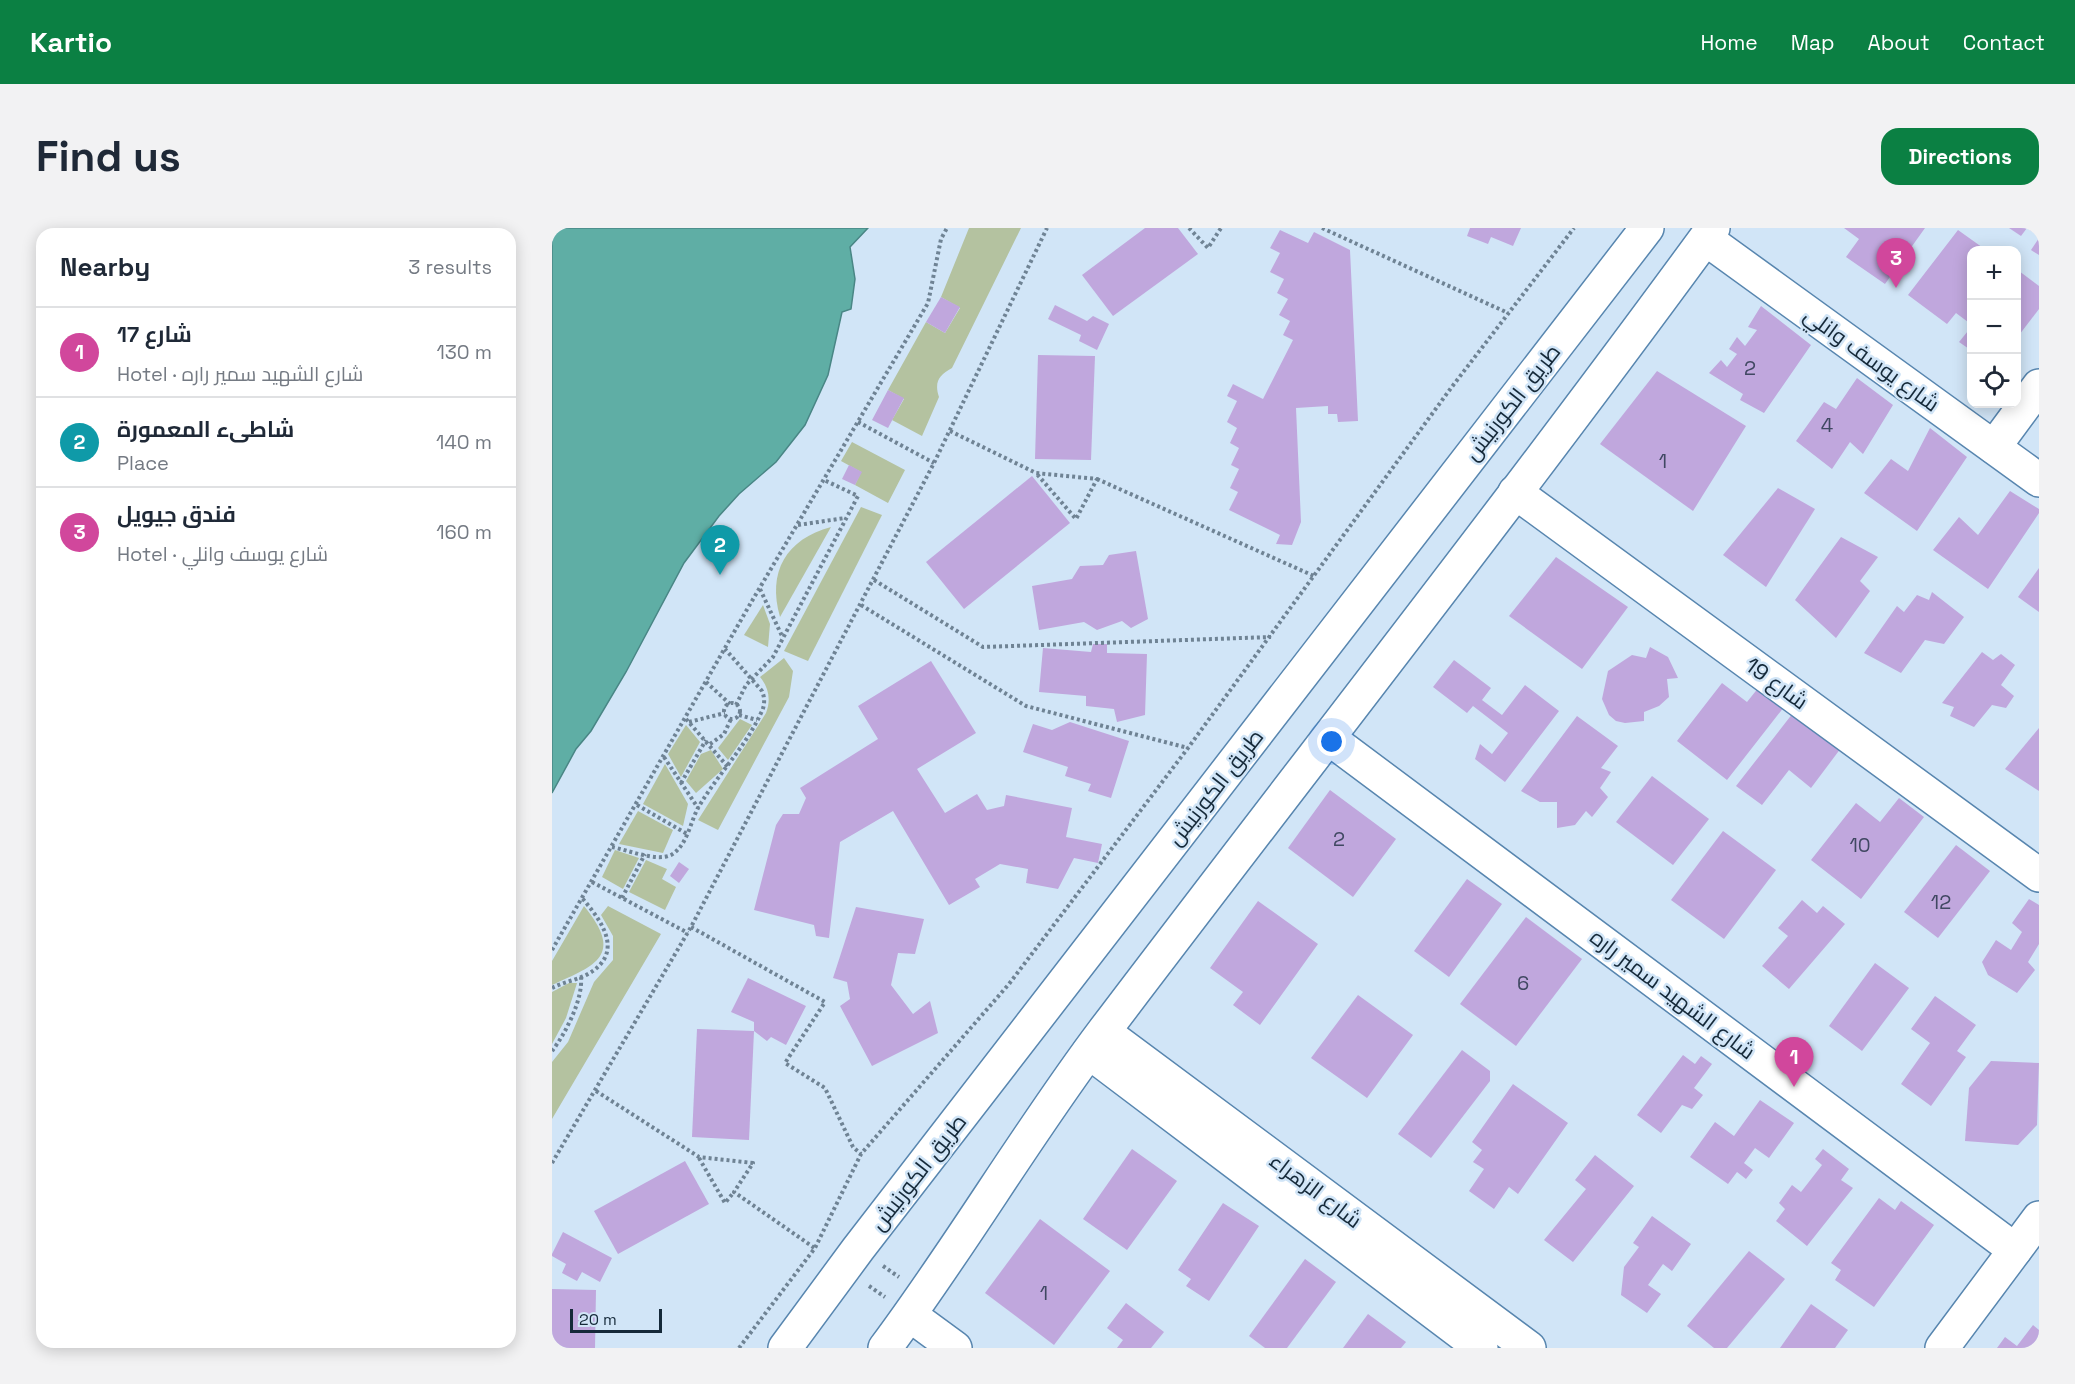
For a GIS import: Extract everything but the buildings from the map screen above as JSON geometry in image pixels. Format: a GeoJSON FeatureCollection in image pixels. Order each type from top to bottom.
{"type":"FeatureCollection","features":[{"type":"Feature","properties":{"kind":"street","name":"طريق الكورنيش"},"geometry":{"type":"LineString","coordinates":[[785,1348],[851,1259],[1647,228]]}},
{"type":"Feature","properties":{"kind":"street","name":"شارع يوسف وانلي"},"geometry":{"type":"LineString","coordinates":[[1710,234],[2039,480]]}},
{"type":"Feature","properties":{"kind":"street"},"geometry":{"type":"LineString","coordinates":[[885,1348],[918,1305],[1096,1042],[1330,739],[1710,234]]}},
{"type":"Feature","properties":{"kind":"street"},"geometry":{"type":"LineString","coordinates":[[1994,447],[2039,386]]}},
{"type":"Feature","properties":{"kind":"street","name":"شارع 19"},"geometry":{"type":"LineString","coordinates":[[1515,492],[2039,875]]}},
{"type":"Feature","properties":{"kind":"street","name":"شارع الشهيد سمير راره"},"geometry":{"type":"LineString","coordinates":[[1330,739],[2015,1250]]}},
{"type":"Feature","properties":{"kind":"street","name":"شارع الزهراء"},"geometry":{"type":"LineString","coordinates":[[1096,1042],[1481,1348]]}},
{"type":"Feature","properties":{"kind":"street","name":"شارع الزهراء"},"geometry":{"type":"LineString","coordinates":[[1096,1042],[1529,1348]]}},
{"type":"Feature","properties":{"kind":"street"},"geometry":{"type":"LineString","coordinates":[[1942,1348],[2039,1218]]}},
{"type":"Feature","properties":{"kind":"street"},"geometry":{"type":"LineString","coordinates":[[918,1305],[955,1348]]}},
{"type":"Feature","properties":{"kind":"path"},"geometry":{"type":"LineString","coordinates":[[552,950],[687,720],[760,588],[928,303],[941,239],[947,228]]}},
{"type":"Feature","properties":{"kind":"path"},"geometry":{"type":"LineString","coordinates":[[552,1163],[688,933],[934,463],[1047,228]]}},
{"type":"Feature","properties":{"kind":"path"},"geometry":{"type":"LineString","coordinates":[[1189,228],[1208,248],[1221,228]]}},
{"type":"Feature","properties":{"kind":"path"},"geometry":{"type":"LineString","coordinates":[[1322,228],[1508,313]]}},
{"type":"Feature","properties":{"kind":"path"},"geometry":{"type":"LineString","coordinates":[[740,1348],[815,1248],[861,1154],[1009,984],[1188,748],[1508,313],[1574,228]]}},
{"type":"Feature","properties":{"kind":"path"},"geometry":{"type":"LineString","coordinates":[[858,422],[934,463]]}},
{"type":"Feature","properties":{"kind":"path"},"geometry":{"type":"LineString","coordinates":[[950,431],[1036,473],[1096,479],[1314,576]]}},
{"type":"Feature","properties":{"kind":"path"},"geometry":{"type":"LineString","coordinates":[[1036,473],[1076,519],[1096,479]]}},
{"type":"Feature","properties":{"kind":"path"},"geometry":{"type":"LineString","coordinates":[[736,705],[752,679],[770,662],[858,495],[824,480]]}},
{"type":"Feature","properties":{"kind":"path"},"geometry":{"type":"LineString","coordinates":[[797,525],[845,518]]}},
{"type":"Feature","properties":{"kind":"path"},"geometry":{"type":"LineString","coordinates":[[874,580],[983,647],[1270,637]]}},
{"type":"Feature","properties":{"kind":"path"},"geometry":{"type":"LineString","coordinates":[[760,588],[783,638]]}},
{"type":"Feature","properties":{"kind":"path"},"geometry":{"type":"LineString","coordinates":[[861,605],[1026,706],[1188,748]]}},
{"type":"Feature","properties":{"kind":"path"},"geometry":{"type":"LineString","coordinates":[[612,847],[645,854],[670,855],[683,843],[698,808],[728,768],[757,720],[764,697],[752,679],[725,649]]}},
{"type":"Feature","properties":{"kind":"path"},"geometry":{"type":"LineString","coordinates":[[706,682],[730,704],[736,705],[740,709],[739,715]]}},
{"type":"Feature","properties":{"kind":"path"},"geometry":{"type":"LineString","coordinates":[[687,720],[725,712],[730,704]]}},
{"type":"Feature","properties":{"kind":"path"},"geometry":{"type":"LineString","coordinates":[[725,712],[731,718]]}},
{"type":"Feature","properties":{"kind":"path"},"geometry":{"type":"LineString","coordinates":[[710,744],[724,734],[731,718],[739,715],[757,720]]}},
{"type":"Feature","properties":{"kind":"path"},"geometry":{"type":"LineString","coordinates":[[687,720],[710,744],[728,768]]}},
{"type":"Feature","properties":{"kind":"path"},"geometry":{"type":"LineString","coordinates":[[681,783],[706,740]]}},
{"type":"Feature","properties":{"kind":"path"},"geometry":{"type":"LineString","coordinates":[[664,757],[698,808]]}},
{"type":"Feature","properties":{"kind":"path"},"geometry":{"type":"LineString","coordinates":[[637,805],[687,834]]}},
{"type":"Feature","properties":{"kind":"path"},"geometry":{"type":"LineString","coordinates":[[622,898],[645,854]]}},
{"type":"Feature","properties":{"kind":"path"},"geometry":{"type":"LineString","coordinates":[[592,882],[688,933]]}},
{"type":"Feature","properties":{"kind":"path"},"geometry":{"type":"LineString","coordinates":[[552,988],[581,977],[598,967],[606,953],[608,944],[601,922],[582,898]]}},
{"type":"Feature","properties":{"kind":"path"},"geometry":{"type":"LineString","coordinates":[[691,927],[825,1002],[785,1063],[825,1088],[853,1147],[861,1154]]}},
{"type":"Feature","properties":{"kind":"path"},"geometry":{"type":"LineString","coordinates":[[552,1051],[562,1037],[581,988],[581,977]]}},
{"type":"Feature","properties":{"kind":"path"},"geometry":{"type":"LineString","coordinates":[[596,1091],[699,1157],[753,1163],[735,1192],[725,1203],[699,1157]]}},
{"type":"Feature","properties":{"kind":"path"},"geometry":{"type":"LineString","coordinates":[[735,1192],[815,1248],[851,1259],[918,1305]]}},
{"type":"Feature","properties":{"kind":"path"},"geometry":{"type":"LineString","coordinates":[[851,1259],[918,1305]]}},
{"type":"Feature","properties":{"kind":"shaded area"},"geometry":{"type":"Polygon","coordinates":[[[552,228],[868,228],[850,247],[855,279],[851,309],[842,312],[828,375],[805,425],[776,462],[739,494],[719,516],[684,563],[626,672],[591,731],[576,749],[552,793],[552,228]]]}},
{"type":"Feature","properties":{"kind":"shaded area"},"geometry":{"type":"Polygon","coordinates":[[[969,228],[1021,228],[952,368],[944,373],[937,383],[939,397],[922,436],[892,420],[904,399],[888,390],[926,322],[945,333],[960,308],[941,297],[969,228]]]}},
{"type":"Feature","properties":{"kind":"shaded area"},"geometry":{"type":"Polygon","coordinates":[[[852,442],[905,470],[888,503],[855,485],[861,472],[841,461],[852,442]]]}},
{"type":"Feature","properties":{"kind":"shaded area"},"geometry":{"type":"Polygon","coordinates":[[[861,507],[882,515],[808,661],[784,651],[861,507]]]}},
{"type":"Feature","properties":{"kind":"shaded area"},"geometry":{"type":"Polygon","coordinates":[[[831,527],[780,617],[776,586],[784,560],[802,540],[815,532],[831,527]]]}},
{"type":"Feature","properties":{"kind":"shaded area"},"geometry":{"type":"Polygon","coordinates":[[[763,605],[770,624],[768,647],[744,635],[763,605]]]}},
{"type":"Feature","properties":{"kind":"shaded area"},"geometry":{"type":"Polygon","coordinates":[[[784,658],[793,671],[789,697],[718,830],[698,820],[766,713],[768,694],[760,677],[784,658]]]}},
{"type":"Feature","properties":{"kind":"shaded area"},"geometry":{"type":"Polygon","coordinates":[[[740,719],[752,725],[728,760],[718,748],[740,719]]]}},
{"type":"Feature","properties":{"kind":"shaded area"},"geometry":{"type":"Polygon","coordinates":[[[686,725],[700,742],[681,777],[668,754],[686,725]]]}},
{"type":"Feature","properties":{"kind":"shaded area"},"geometry":{"type":"Polygon","coordinates":[[[711,750],[723,769],[696,793],[686,781],[701,754],[711,750]]]}},
{"type":"Feature","properties":{"kind":"shaded area"},"geometry":{"type":"Polygon","coordinates":[[[665,764],[688,804],[683,826],[643,804],[665,764]]]}},
{"type":"Feature","properties":{"kind":"shaded area"},"geometry":{"type":"Polygon","coordinates":[[[638,811],[673,830],[663,853],[619,844],[638,811]]]}},
{"type":"Feature","properties":{"kind":"shaded area"},"geometry":{"type":"Polygon","coordinates":[[[615,850],[639,858],[623,889],[602,877],[615,850]]]}},
{"type":"Feature","properties":{"kind":"shaded area"},"geometry":{"type":"Polygon","coordinates":[[[646,860],[667,869],[662,879],[676,887],[665,910],[629,892],[646,860]]]}},
{"type":"Feature","properties":{"kind":"shaded area"},"geometry":{"type":"Polygon","coordinates":[[[584,906],[602,936],[603,947],[600,956],[582,971],[552,985],[552,961],[584,906]]]}},
{"type":"Feature","properties":{"kind":"shaded area"},"geometry":{"type":"Polygon","coordinates":[[[608,906],[661,934],[552,1119],[552,1062],[568,1042],[594,982],[613,960],[613,936],[601,915],[608,906]]]}},
{"type":"Feature","properties":{"kind":"shaded area"},"geometry":{"type":"Polygon","coordinates":[[[569,983],[577,983],[566,1018],[552,1044],[552,992],[569,983]]]}},
{"type":"Feature","properties":{"kind":"place","name":"فندق جيويل"},"geometry":{"type":"Point","coordinates":[1896,288]}},
{"type":"Feature","properties":{"kind":"place","name":"شاطىء المعمورة"},"geometry":{"type":"Point","coordinates":[720,575]}},
{"type":"Feature","properties":{"kind":"place","name":"شارع 17"},"geometry":{"type":"Point","coordinates":[1794,1087]}}]}
